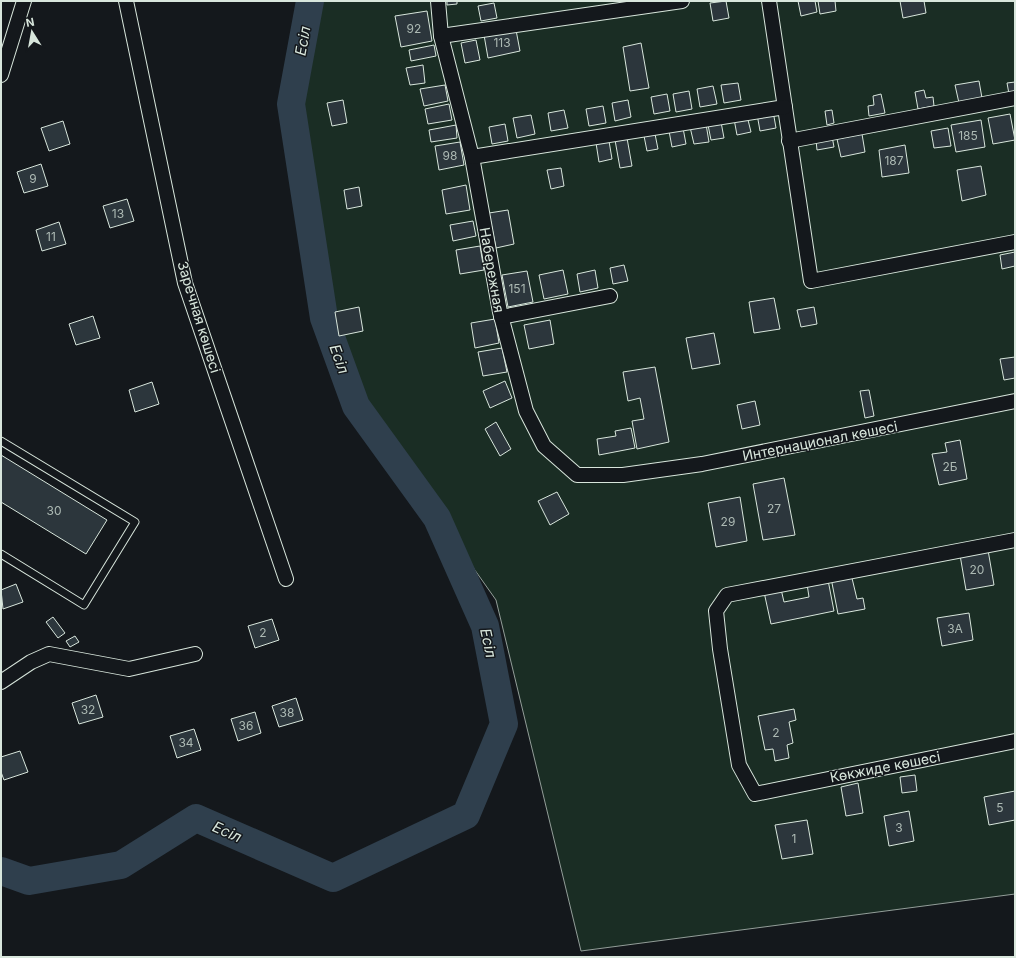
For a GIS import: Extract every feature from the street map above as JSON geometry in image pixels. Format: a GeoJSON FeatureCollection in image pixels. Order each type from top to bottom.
{"type":"FeatureCollection","features":[{"type":"Feature","properties":{"kind":"street"},"geometry":{"type":"LineString","coordinates":[[1,75],[4,55],[24,1]]}},
{"type":"Feature","properties":{"kind":"street","name":"Заречная көшесі"},"geometry":{"type":"LineString","coordinates":[[126,1],[185,283],[286,579]]}},
{"type":"Feature","properties":{"kind":"street","name":"Набережная"},"geometry":{"type":"LineString","coordinates":[[438,1],[441,36],[472,157],[501,317],[526,411],[544,446],[577,475],[623,475]]}},
{"type":"Feature","properties":{"kind":"street"},"geometry":{"type":"LineString","coordinates":[[441,36],[682,1]]}},
{"type":"Feature","properties":{"kind":"street"},"geometry":{"type":"LineString","coordinates":[[769,1],[811,281],[1015,242]]}},
{"type":"Feature","properties":{"kind":"street"},"geometry":{"type":"LineString","coordinates":[[789,141],[1015,98]]}},
{"type":"Feature","properties":{"kind":"street"},"geometry":{"type":"LineString","coordinates":[[472,157],[784,106]]}},
{"type":"Feature","properties":{"kind":"street"},"geometry":{"type":"LineString","coordinates":[[501,317],[610,296]]}},
{"type":"Feature","properties":{"kind":"street","name":"Интернационал көшесі"},"geometry":{"type":"LineString","coordinates":[[623,475],[702,464],[1015,401]]}},
{"type":"Feature","properties":{"kind":"street","name":"Көкжиде көшесі"},"geometry":{"type":"LineString","coordinates":[[1015,540],[727,595],[716,611],[720,649],[739,765],[755,794],[1015,741]]}},
{"type":"Feature","properties":{"kind":"street"},"geometry":{"type":"LineString","coordinates":[[1,682],[31,662],[49,654],[129,669],[195,654]]}},
{"type":"Feature","properties":{"kind":"lane"},"geometry":{"type":"LineString","coordinates":[[1,441],[135,522],[84,605],[1,554]]}},
{"type":"Feature","properties":{"kind":"green space"},"geometry":{"type":"Polygon","coordinates":[[[315,1],[1015,1],[1015,894],[581,951],[496,600],[328,362],[296,109],[315,1]]]}},
{"type":"Feature","properties":{"kind":"building"},"geometry":{"type":"Polygon","coordinates":[[[447,1],[457,1],[457,4],[447,5],[447,1]]]}},
{"type":"Feature","properties":{"kind":"building"},"geometry":{"type":"Polygon","coordinates":[[[726,1],[729,18],[713,21],[710,3],[726,1]]]}},
{"type":"Feature","properties":{"kind":"building"},"geometry":{"type":"Polygon","coordinates":[[[798,1],[815,1],[817,12],[801,16],[798,1]]]}},
{"type":"Feature","properties":{"kind":"building"},"geometry":{"type":"Polygon","coordinates":[[[818,1],[835,1],[836,11],[820,14],[818,1]]]}},
{"type":"Feature","properties":{"kind":"building"},"geometry":{"type":"Polygon","coordinates":[[[900,1],[924,1],[926,13],[903,18],[900,1]]]}},
{"type":"Feature","properties":{"kind":"building"},"geometry":{"type":"Polygon","coordinates":[[[494,3],[497,18],[481,21],[478,6],[494,3]]]}},
{"type":"Feature","properties":{"kind":"building"},"geometry":{"type":"Polygon","coordinates":[[[427,11],[432,41],[401,47],[395,16],[427,11]]]}},
{"type":"Feature","properties":{"kind":"building"},"geometry":{"type":"Polygon","coordinates":[[[516,30],[520,51],[488,58],[484,35],[516,30]]]}},
{"type":"Feature","properties":{"kind":"building"},"geometry":{"type":"Polygon","coordinates":[[[476,40],[480,60],[465,63],[461,43],[476,40]]]}},
{"type":"Feature","properties":{"kind":"building"},"geometry":{"type":"Polygon","coordinates":[[[641,43],[649,88],[630,91],[623,47],[641,43]]]}},
{"type":"Feature","properties":{"kind":"building"},"geometry":{"type":"Polygon","coordinates":[[[434,45],[436,56],[411,61],[409,50],[434,45]]]}},
{"type":"Feature","properties":{"kind":"building"},"geometry":{"type":"Polygon","coordinates":[[[423,65],[425,83],[410,85],[406,68],[423,65]]]}},
{"type":"Feature","properties":{"kind":"building"},"geometry":{"type":"Polygon","coordinates":[[[979,81],[982,98],[959,103],[955,85],[979,81]]]}},
{"type":"Feature","properties":{"kind":"building"},"geometry":{"type":"Polygon","coordinates":[[[1015,82],[1015,93],[1009,94],[1007,83],[1015,82]]]}},
{"type":"Feature","properties":{"kind":"building"},"geometry":{"type":"Polygon","coordinates":[[[738,83],[741,100],[724,103],[721,85],[738,83]]]}},
{"type":"Feature","properties":{"kind":"building"},"geometry":{"type":"Polygon","coordinates":[[[445,85],[448,101],[424,106],[420,89],[445,85]]]}},
{"type":"Feature","properties":{"kind":"building"},"geometry":{"type":"Polygon","coordinates":[[[713,86],[717,104],[700,107],[697,89],[713,86]]]}},
{"type":"Feature","properties":{"kind":"building"},"geometry":{"type":"Polygon","coordinates":[[[924,90],[926,98],[933,97],[934,106],[918,109],[915,92],[924,90]]]}},
{"type":"Feature","properties":{"kind":"building"},"geometry":{"type":"Polygon","coordinates":[[[689,91],[692,109],[676,112],[673,94],[689,91]]]}},
{"type":"Feature","properties":{"kind":"building"},"geometry":{"type":"Polygon","coordinates":[[[667,94],[670,111],[654,114],[651,97],[667,94]]]}},
{"type":"Feature","properties":{"kind":"building"},"geometry":{"type":"Polygon","coordinates":[[[881,94],[885,113],[869,116],[868,106],[874,105],[873,96],[881,94]]]}},
{"type":"Feature","properties":{"kind":"building"},"geometry":{"type":"Polygon","coordinates":[[[343,100],[347,123],[332,126],[327,103],[343,100]]]}},
{"type":"Feature","properties":{"kind":"building"},"geometry":{"type":"Polygon","coordinates":[[[628,100],[631,117],[615,121],[612,103],[628,100]]]}},
{"type":"Feature","properties":{"kind":"building"},"geometry":{"type":"Polygon","coordinates":[[[449,104],[452,120],[428,124],[425,109],[449,104]]]}},
{"type":"Feature","properties":{"kind":"building"},"geometry":{"type":"Polygon","coordinates":[[[603,106],[606,123],[589,126],[586,109],[603,106]]]}},
{"type":"Feature","properties":{"kind":"building"},"geometry":{"type":"Polygon","coordinates":[[[564,110],[568,128],[551,131],[548,113],[564,110]]]}},
{"type":"Feature","properties":{"kind":"building"},"geometry":{"type":"Polygon","coordinates":[[[832,110],[834,123],[827,125],[825,111],[832,110]]]}},
{"type":"Feature","properties":{"kind":"building"},"geometry":{"type":"Polygon","coordinates":[[[773,111],[776,128],[760,131],[757,114],[773,111]]]}},
{"type":"Feature","properties":{"kind":"building"},"geometry":{"type":"Polygon","coordinates":[[[1010,114],[1015,140],[993,144],[988,118],[1010,114]]]}},
{"type":"Feature","properties":{"kind":"building"},"geometry":{"type":"Polygon","coordinates":[[[531,115],[535,134],[517,138],[513,118],[531,115]]]}},
{"type":"Feature","properties":{"kind":"building"},"geometry":{"type":"Polygon","coordinates":[[[747,116],[751,132],[737,135],[734,119],[747,116]]]}},
{"type":"Feature","properties":{"kind":"building"},"geometry":{"type":"Polygon","coordinates":[[[981,120],[985,147],[956,152],[951,125],[981,120]]]}},
{"type":"Feature","properties":{"kind":"building"},"geometry":{"type":"Polygon","coordinates":[[[63,121],[70,144],[49,151],[41,128],[63,121]]]}},
{"type":"Feature","properties":{"kind":"building"},"geometry":{"type":"Polygon","coordinates":[[[721,122],[724,138],[711,140],[708,125],[721,122]]]}},
{"type":"Feature","properties":{"kind":"building"},"geometry":{"type":"Polygon","coordinates":[[[505,124],[508,141],[492,144],[489,127],[505,124]]]}},
{"type":"Feature","properties":{"kind":"building"},"geometry":{"type":"Polygon","coordinates":[[[706,124],[709,142],[694,144],[690,127],[706,124]]]}},
{"type":"Feature","properties":{"kind":"building"},"geometry":{"type":"Polygon","coordinates":[[[456,125],[457,138],[431,142],[429,130],[456,125]]]}},
{"type":"Feature","properties":{"kind":"building"},"geometry":{"type":"Polygon","coordinates":[[[683,128],[686,144],[672,147],[669,131],[683,128]]]}},
{"type":"Feature","properties":{"kind":"building"},"geometry":{"type":"Polygon","coordinates":[[[948,128],[951,146],[934,148],[931,131],[948,128]]]}},
{"type":"Feature","properties":{"kind":"building"},"geometry":{"type":"Polygon","coordinates":[[[655,134],[658,149],[647,151],[644,136],[655,134]]]}},
{"type":"Feature","properties":{"kind":"building"},"geometry":{"type":"Polygon","coordinates":[[[862,134],[865,152],[841,157],[837,139],[862,134]]]}},
{"type":"Feature","properties":{"kind":"building"},"geometry":{"type":"Polygon","coordinates":[[[832,136],[834,147],[817,150],[816,140],[832,136]]]}},
{"type":"Feature","properties":{"kind":"building"},"geometry":{"type":"Polygon","coordinates":[[[627,138],[632,166],[620,168],[615,140],[627,138]]]}},
{"type":"Feature","properties":{"kind":"building"},"geometry":{"type":"Polygon","coordinates":[[[609,141],[612,159],[599,162],[596,143],[609,141]]]}},
{"type":"Feature","properties":{"kind":"building"},"geometry":{"type":"Polygon","coordinates":[[[460,142],[464,165],[439,170],[435,146],[460,142]]]}},
{"type":"Feature","properties":{"kind":"building"},"geometry":{"type":"Polygon","coordinates":[[[905,145],[909,173],[882,177],[879,150],[905,145]]]}},
{"type":"Feature","properties":{"kind":"building"},"geometry":{"type":"Polygon","coordinates":[[[41,164],[48,186],[24,193],[17,172],[41,164]]]}},
{"type":"Feature","properties":{"kind":"building"},"geometry":{"type":"Polygon","coordinates":[[[981,166],[986,195],[962,201],[957,170],[981,166]]]}},
{"type":"Feature","properties":{"kind":"building"},"geometry":{"type":"Polygon","coordinates":[[[561,168],[564,186],[551,189],[547,170],[561,168]]]}},
{"type":"Feature","properties":{"kind":"building"},"geometry":{"type":"Polygon","coordinates":[[[466,185],[470,210],[446,214],[442,190],[466,185]]]}},
{"type":"Feature","properties":{"kind":"building"},"geometry":{"type":"Polygon","coordinates":[[[359,187],[362,206],[347,209],[344,190],[359,187]]]}},
{"type":"Feature","properties":{"kind":"building"},"geometry":{"type":"Polygon","coordinates":[[[127,199],[134,221],[110,228],[103,206],[127,199]]]}},
{"type":"Feature","properties":{"kind":"building"},"geometry":{"type":"Polygon","coordinates":[[[508,210],[514,244],[496,248],[489,213],[508,210]]]}},
{"type":"Feature","properties":{"kind":"building"},"geometry":{"type":"Polygon","coordinates":[[[473,221],[476,236],[453,241],[450,225],[473,221]]]}},
{"type":"Feature","properties":{"kind":"building"},"geometry":{"type":"Polygon","coordinates":[[[59,222],[66,244],[42,251],[36,230],[59,222]]]}},
{"type":"Feature","properties":{"kind":"building"},"geometry":{"type":"Polygon","coordinates":[[[480,246],[484,270],[460,274],[456,250],[480,246]]]}},
{"type":"Feature","properties":{"kind":"building"},"geometry":{"type":"Polygon","coordinates":[[[1015,252],[1015,266],[1002,269],[1000,255],[1015,252]]]}},
{"type":"Feature","properties":{"kind":"building"},"geometry":{"type":"Polygon","coordinates":[[[624,265],[628,281],[613,284],[610,268],[624,265]]]}},
{"type":"Feature","properties":{"kind":"building"},"geometry":{"type":"Polygon","coordinates":[[[563,270],[568,294],[544,299],[539,275],[563,270]]]}},
{"type":"Feature","properties":{"kind":"building"},"geometry":{"type":"Polygon","coordinates":[[[595,270],[598,288],[580,292],[577,274],[595,270]]]}},
{"type":"Feature","properties":{"kind":"building"},"geometry":{"type":"Polygon","coordinates":[[[527,271],[533,302],[508,307],[502,275],[527,271]]]}},
{"type":"Feature","properties":{"kind":"building"},"geometry":{"type":"Polygon","coordinates":[[[774,298],[780,329],[754,333],[749,302],[774,298]]]}},
{"type":"Feature","properties":{"kind":"building"},"geometry":{"type":"Polygon","coordinates":[[[359,307],[363,331],[339,336],[335,312],[359,307]]]}},
{"type":"Feature","properties":{"kind":"building"},"geometry":{"type":"Polygon","coordinates":[[[814,307],[817,324],[801,327],[797,310],[814,307]]]}},
{"type":"Feature","properties":{"kind":"building"},"geometry":{"type":"Polygon","coordinates":[[[93,316],[100,338],[76,345],[69,324],[93,316]]]}},
{"type":"Feature","properties":{"kind":"building"},"geometry":{"type":"Polygon","coordinates":[[[495,319],[499,343],[475,348],[471,323],[495,319]]]}},
{"type":"Feature","properties":{"kind":"building"},"geometry":{"type":"Polygon","coordinates":[[[550,320],[554,344],[529,349],[524,325],[550,320]]]}},
{"type":"Feature","properties":{"kind":"building"},"geometry":{"type":"Polygon","coordinates":[[[714,333],[720,364],[692,369],[686,338],[714,333]]]}},
{"type":"Feature","properties":{"kind":"building"},"geometry":{"type":"Polygon","coordinates":[[[502,348],[507,372],[483,376],[478,352],[502,348]]]}},
{"type":"Feature","properties":{"kind":"building"},"geometry":{"type":"Polygon","coordinates":[[[1015,357],[1015,378],[1004,380],[1000,359],[1015,357]]]}},
{"type":"Feature","properties":{"kind":"building"},"geometry":{"type":"Polygon","coordinates":[[[655,367],[669,442],[637,449],[632,421],[644,419],[640,398],[628,401],[623,372],[655,367]]]}},
{"type":"Feature","properties":{"kind":"building"},"geometry":{"type":"Polygon","coordinates":[[[505,381],[512,398],[490,408],[483,391],[505,381]]]}},
{"type":"Feature","properties":{"kind":"building"},"geometry":{"type":"Polygon","coordinates":[[[152,382],[159,404],[135,412],[129,390],[152,382]]]}},
{"type":"Feature","properties":{"kind":"building"},"geometry":{"type":"Polygon","coordinates":[[[869,390],[874,416],[865,418],[860,391],[869,390]]]}},
{"type":"Feature","properties":{"kind":"building"},"geometry":{"type":"Polygon","coordinates":[[[755,401],[760,425],[742,429],[737,405],[755,401]]]}},
{"type":"Feature","properties":{"kind":"building"},"geometry":{"type":"Polygon","coordinates":[[[496,422],[511,449],[500,456],[485,429],[496,422]]]}},
{"type":"Feature","properties":{"kind":"building"},"geometry":{"type":"Polygon","coordinates":[[[631,428],[635,448],[599,455],[597,439],[616,436],[615,431],[631,428]]]}},
{"type":"Feature","properties":{"kind":"building"},"geometry":{"type":"Polygon","coordinates":[[[960,440],[967,479],[939,485],[932,454],[947,452],[945,443],[960,440]]]}},
{"type":"Feature","properties":{"kind":"building"},"geometry":{"type":"Polygon","coordinates":[[[1,455],[107,520],[86,554],[1,502],[1,455]]]}},
{"type":"Feature","properties":{"kind":"building"},"geometry":{"type":"Polygon","coordinates":[[[784,478],[795,535],[763,540],[753,484],[784,478]]]}},
{"type":"Feature","properties":{"kind":"building"},"geometry":{"type":"Polygon","coordinates":[[[557,492],[569,514],[550,525],[538,501],[557,492]]]}},
{"type":"Feature","properties":{"kind":"building"},"geometry":{"type":"Polygon","coordinates":[[[740,497],[747,541],[716,547],[708,503],[740,497]]]}},
{"type":"Feature","properties":{"kind":"building"},"geometry":{"type":"Polygon","coordinates":[[[988,550],[994,585],[966,590],[960,555],[988,550]]]}},
{"type":"Feature","properties":{"kind":"building"},"geometry":{"type":"Polygon","coordinates":[[[851,574],[857,599],[863,598],[865,609],[838,614],[831,578],[851,574]]]}},
{"type":"Feature","properties":{"kind":"building"},"geometry":{"type":"Polygon","coordinates":[[[828,580],[834,611],[771,624],[764,592],[781,589],[784,602],[809,597],[807,584],[828,580]]]}},
{"type":"Feature","properties":{"kind":"building"},"geometry":{"type":"Polygon","coordinates":[[[16,584],[23,602],[3,609],[1,590],[16,584]]]}},
{"type":"Feature","properties":{"kind":"building"},"geometry":{"type":"Polygon","coordinates":[[[969,613],[973,640],[942,646],[937,618],[969,613]]]}},
{"type":"Feature","properties":{"kind":"building"},"geometry":{"type":"Polygon","coordinates":[[[53,617],[65,633],[58,638],[46,622],[53,617]]]}},
{"type":"Feature","properties":{"kind":"building"},"geometry":{"type":"Polygon","coordinates":[[[272,619],[279,640],[255,648],[248,626],[272,619]]]}},
{"type":"Feature","properties":{"kind":"building"},"geometry":{"type":"Polygon","coordinates":[[[75,636],[79,642],[70,647],[66,641],[75,636]]]}},
{"type":"Feature","properties":{"kind":"building"},"geometry":{"type":"Polygon","coordinates":[[[96,695],[103,717],[79,724],[72,703],[96,695]]]}},
{"type":"Feature","properties":{"kind":"building"},"geometry":{"type":"Polygon","coordinates":[[[296,698],[303,720],[279,727],[272,706],[296,698]]]}},
{"type":"Feature","properties":{"kind":"building"},"geometry":{"type":"Polygon","coordinates":[[[794,709],[796,720],[789,722],[793,743],[787,745],[789,758],[775,761],[773,749],[765,750],[758,716],[794,709]]]}},
{"type":"Feature","properties":{"kind":"building"},"geometry":{"type":"Polygon","coordinates":[[[255,712],[261,733],[238,741],[231,719],[255,712]]]}},
{"type":"Feature","properties":{"kind":"building"},"geometry":{"type":"Polygon","coordinates":[[[194,729],[201,750],[177,758],[170,736],[194,729]]]}},
{"type":"Feature","properties":{"kind":"building"},"geometry":{"type":"Polygon","coordinates":[[[20,751],[28,772],[4,780],[1,772],[1,757],[20,751]]]}},
{"type":"Feature","properties":{"kind":"building"},"geometry":{"type":"Polygon","coordinates":[[[915,775],[917,791],[902,793],[900,777],[915,775]]]}},
{"type":"Feature","properties":{"kind":"building"},"geometry":{"type":"Polygon","coordinates":[[[858,783],[863,813],[846,816],[841,787],[858,783]]]}},
{"type":"Feature","properties":{"kind":"building"},"geometry":{"type":"Polygon","coordinates":[[[1015,791],[1015,820],[989,825],[984,797],[1015,791]]]}},
{"type":"Feature","properties":{"kind":"building"},"geometry":{"type":"Polygon","coordinates":[[[909,811],[914,841],[889,846],[884,816],[909,811]]]}},
{"type":"Feature","properties":{"kind":"building"},"geometry":{"type":"Polygon","coordinates":[[[807,820],[813,854],[782,859],[775,825],[807,820]]]}},
{"type":"Feature","properties":{"kind":"waterway","name":"Есіл"},"geometry":{"type":"LineString","coordinates":[[1,871],[29,881],[121,865],[196,818],[333,878],[466,815],[504,724],[485,626],[437,518],[356,406],[324,318],[291,104],[310,1]]}}]}
